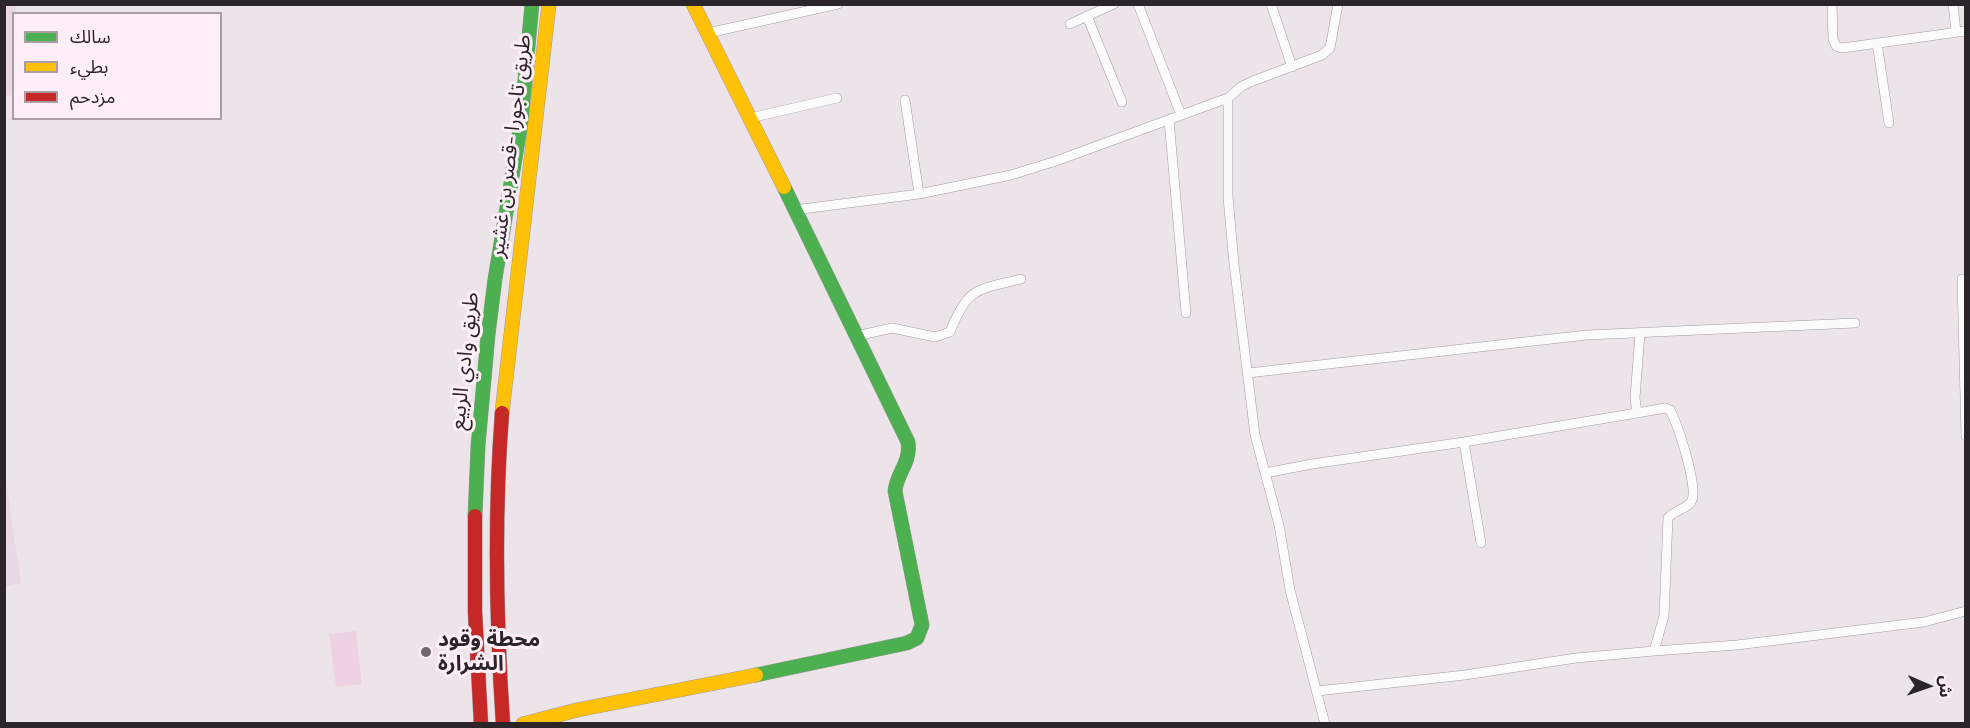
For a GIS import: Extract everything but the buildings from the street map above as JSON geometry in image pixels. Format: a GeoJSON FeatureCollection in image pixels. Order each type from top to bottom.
{"type":"FeatureCollection","features":[{"type":"Feature","properties":{"kind":"main road","name":"طريق وادي الربيع"},"geometry":{"type":"LineString","coordinates":[[481,723],[474,570],[478,433],[495,277],[516,162],[528,63],[532,4]]}},
{"type":"Feature","properties":{"kind":"main road","name":"طريق تاجورا -قصر بن غشير"},"geometry":{"type":"LineString","coordinates":[[503,723],[496,586],[498,460],[514,283],[538,120],[549,4]]}},
{"type":"Feature","properties":{"kind":"main road"},"geometry":{"type":"LineString","coordinates":[[523,723],[577,710],[688,690],[916,640],[921,633],[922,626],[894,491],[896,481],[908,462],[911,452],[908,442],[693,4]]}},
{"type":"Feature","properties":{"kind":"street"},"geometry":{"type":"LineString","coordinates":[[708,33],[838,4]]}},
{"type":"Feature","properties":{"kind":"street"},"geometry":{"type":"LineString","coordinates":[[1070,24],[1114,4]]}},
{"type":"Feature","properties":{"kind":"street"},"geometry":{"type":"LineString","coordinates":[[1138,4],[1181,115]]}},
{"type":"Feature","properties":{"kind":"street"},"geometry":{"type":"LineString","coordinates":[[1271,4],[1292,66]]}},
{"type":"Feature","properties":{"kind":"street"},"geometry":{"type":"LineString","coordinates":[[794,210],[919,194],[1011,175],[1056,161],[1228,98],[1242,86],[1322,55],[1330,48],[1338,4]]}},
{"type":"Feature","properties":{"kind":"street"},"geometry":{"type":"LineString","coordinates":[[1832,4],[1833,39],[1836,46],[1842,48],[1961,32],[1953,4]]}},
{"type":"Feature","properties":{"kind":"street"},"geometry":{"type":"LineString","coordinates":[[1087,16],[1122,102]]}},
{"type":"Feature","properties":{"kind":"street"},"geometry":{"type":"LineString","coordinates":[[1877,43],[1889,123]]}},
{"type":"Feature","properties":{"kind":"street"},"geometry":{"type":"LineString","coordinates":[[750,118],[837,98]]}},
{"type":"Feature","properties":{"kind":"street"},"geometry":{"type":"LineString","coordinates":[[1228,98],[1228,196],[1255,435],[1279,525],[1293,600],[1325,723]]}},
{"type":"Feature","properties":{"kind":"street"},"geometry":{"type":"LineString","coordinates":[[905,100],[919,194]]}},
{"type":"Feature","properties":{"kind":"street"},"geometry":{"type":"LineString","coordinates":[[1168,120],[1186,313]]}},
{"type":"Feature","properties":{"kind":"street"},"geometry":{"type":"LineString","coordinates":[[856,336],[892,328],[935,337],[950,332],[965,299],[981,289],[1021,279]]}},
{"type":"Feature","properties":{"kind":"street"},"geometry":{"type":"LineString","coordinates":[[1965,279],[1962,279],[1965,436]]}},
{"type":"Feature","properties":{"kind":"street"},"geometry":{"type":"LineString","coordinates":[[1248,374],[1587,335],[1855,323]]}},
{"type":"Feature","properties":{"kind":"street"},"geometry":{"type":"LineString","coordinates":[[1637,413],[1635,398],[1640,333]]}},
{"type":"Feature","properties":{"kind":"street"},"geometry":{"type":"LineString","coordinates":[[1265,473],[1665,408],[1670,410],[1688,465],[1694,494],[1690,503],[1672,513],[1668,518],[1665,616],[1654,651]]}},
{"type":"Feature","properties":{"kind":"street"},"geometry":{"type":"LineString","coordinates":[[1464,442],[1482,543]]}},
{"type":"Feature","properties":{"kind":"street"},"geometry":{"type":"LineString","coordinates":[[1317,691],[1466,675],[1576,658],[1737,645],[1924,622],[1965,611]]}},
{"type":"Feature","properties":{"kind":"shaded area"},"geometry":{"type":"Polygon","coordinates":[[[5,4],[15,5],[16,12],[12,12],[12,95],[5,96],[5,4]]]}},
{"type":"Feature","properties":{"kind":"shaded area"},"geometry":{"type":"Polygon","coordinates":[[[4,469],[21,583],[5,586],[4,586],[4,469]]]}},
{"type":"Feature","properties":{"kind":"shaded area"},"geometry":{"type":"Polygon","coordinates":[[[356,631],[362,684],[336,687],[329,634],[356,631]]]}},
{"type":"Feature","properties":{"kind":"traffic: fast"},"geometry":{"type":"LineString","coordinates":[[475,516],[478,446],[488,335],[521,123],[532,4]]}},
{"type":"Feature","properties":{"kind":"traffic: fast"},"geometry":{"type":"LineString","coordinates":[[756,675],[907,643],[917,638],[922,625],[895,491],[908,456],[908,442],[784,187]]}},
{"type":"Feature","properties":{"kind":"traffic: slow"},"geometry":{"type":"LineString","coordinates":[[502,413],[549,4]]}},
{"type":"Feature","properties":{"kind":"traffic: slow"},"geometry":{"type":"LineString","coordinates":[[693,4],[784,187]]}},
{"type":"Feature","properties":{"kind":"traffic: slow"},"geometry":{"type":"LineString","coordinates":[[523,724],[577,710],[756,675]]}},
{"type":"Feature","properties":{"kind":"traffic: jam"},"geometry":{"type":"LineString","coordinates":[[502,413],[497,568],[503,724]]}},
{"type":"Feature","properties":{"kind":"traffic: jam"},"geometry":{"type":"LineString","coordinates":[[475,516],[475,612],[481,724]]}},
{"type":"Feature","properties":{"kind":"place","name":"محطة وقود الشرارة"},"geometry":{"type":"Point","coordinates":[426,652]}}]}
